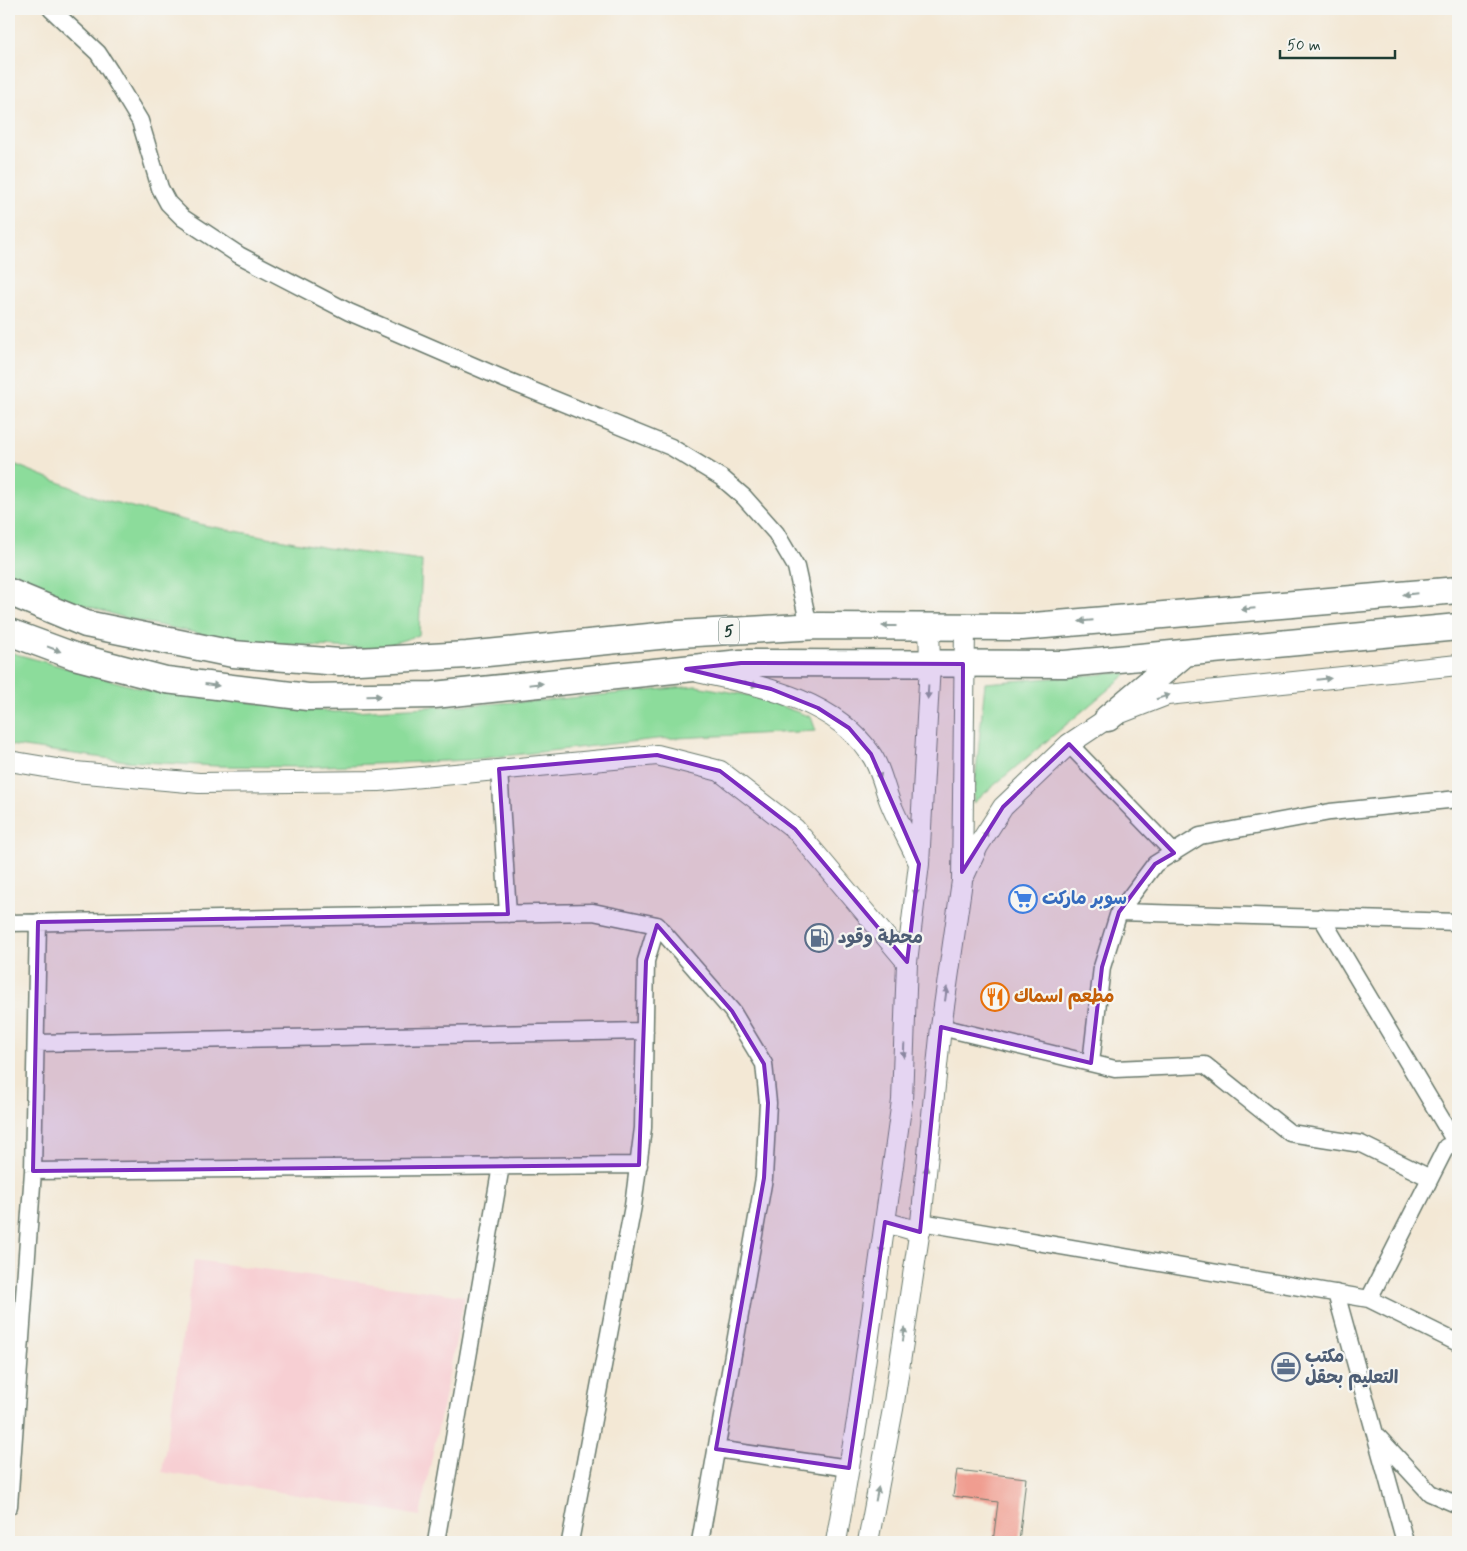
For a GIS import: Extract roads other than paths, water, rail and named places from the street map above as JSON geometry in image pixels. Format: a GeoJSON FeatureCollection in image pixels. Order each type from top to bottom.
{"type":"FeatureCollection","features":[{"type":"Feature","properties":{"kind":"highway","name":"5"},"geometry":{"type":"LineString","coordinates":[[9,592],[86,624],[233,654],[340,662],[467,655],[678,634],[809,626],[1022,627],[1458,590]]}},
{"type":"Feature","properties":{"kind":"highway","name":"5"},"geometry":{"type":"LineString","coordinates":[[9,632],[74,656],[166,680],[308,697],[434,695],[741,663],[1065,664],[1458,627]]}},
{"type":"Feature","properties":{"kind":"highway"},"geometry":{"type":"LineString","coordinates":[[1108,718],[1185,653]]}},
{"type":"Feature","properties":{"kind":"street"},"geometry":{"type":"LineString","coordinates":[[51,9],[98,53],[111,73],[140,122],[160,188],[168,203],[183,218],[239,255],[349,312],[504,379],[671,447],[722,478],[744,497],[776,533],[796,567],[809,626]]}},
{"type":"Feature","properties":{"kind":"street"},"geometry":{"type":"LineString","coordinates":[[836,1542],[849,1468],[902,1101],[907,962],[919,864],[930,664],[929,626]]}},
{"type":"Feature","properties":{"kind":"street"},"geometry":{"type":"LineString","coordinates":[[868,1542],[893,1409],[921,1227],[941,1027],[962,880],[963,664],[965,626]]}},
{"type":"Feature","properties":{"kind":"street"},"geometry":{"type":"LineString","coordinates":[[962,880],[978,846],[1003,807],[1069,744],[1108,718],[1167,695],[1458,665]]}},
{"type":"Feature","properties":{"kind":"street"},"geometry":{"type":"LineString","coordinates":[[686,669],[771,689],[818,708],[849,728],[871,754],[891,804],[919,864]]}},
{"type":"Feature","properties":{"kind":"street"},"geometry":{"type":"LineString","coordinates":[[1069,744],[1174,853]]}},
{"type":"Feature","properties":{"kind":"street"},"geometry":{"type":"LineString","coordinates":[[9,762],[75,772],[200,783],[379,781],[657,755],[720,771],[795,829],[907,962]]}},
{"type":"Feature","properties":{"kind":"street"},"geometry":{"type":"LineString","coordinates":[[498,770],[508,914]]}},
{"type":"Feature","properties":{"kind":"street"},"geometry":{"type":"LineString","coordinates":[[1091,1063],[1102,967],[1119,912],[1155,864],[1200,836],[1330,812],[1458,798]]}},
{"type":"Feature","properties":{"kind":"street"},"geometry":{"type":"LineString","coordinates":[[9,923],[593,912],[657,925],[732,1011],[764,1064],[768,1103],[764,1178],[700,1542]]}},
{"type":"Feature","properties":{"kind":"street"},"geometry":{"type":"LineString","coordinates":[[1119,912],[1458,922]]}},
{"type":"Feature","properties":{"kind":"street"},"geometry":{"type":"LineString","coordinates":[[1321,917],[1458,1145],[1446,1147],[1369,1299]]}},
{"type":"Feature","properties":{"kind":"street"},"geometry":{"type":"LineString","coordinates":[[9,1506],[33,1171],[38,922]]}},
{"type":"Feature","properties":{"kind":"street"},"geometry":{"type":"LineString","coordinates":[[570,1542],[609,1341],[639,1164],[643,1128],[646,961],[657,925]]}},
{"type":"Feature","properties":{"kind":"street"},"geometry":{"type":"LineString","coordinates":[[941,1027],[1115,1069],[1204,1065],[1290,1133],[1361,1144],[1430,1178]]}},
{"type":"Feature","properties":{"kind":"street"},"geometry":{"type":"LineString","coordinates":[[36,1043],[645,1031]]}},
{"type":"Feature","properties":{"kind":"street"},"geometry":{"type":"LineString","coordinates":[[33,1171],[639,1164]]}},
{"type":"Feature","properties":{"kind":"street"},"geometry":{"type":"LineString","coordinates":[[436,1542],[501,1166]]}},
{"type":"Feature","properties":{"kind":"street"},"geometry":{"type":"LineString","coordinates":[[885,1222],[1369,1299],[1458,1343]]}},
{"type":"Feature","properties":{"kind":"street"},"geometry":{"type":"LineString","coordinates":[[1336,1293],[1405,1542]]}},
{"type":"Feature","properties":{"kind":"street"},"geometry":{"type":"LineString","coordinates":[[1375,1434],[1430,1493],[1458,1505]]}},
{"type":"Feature","properties":{"kind":"street"},"geometry":{"type":"LineString","coordinates":[[716,1449],[849,1468]]}},
{"type":"Feature","properties":{"kind":"place","name":"سوبر ماركت"},"geometry":{"type":"Point","coordinates":[1023,899]}},
{"type":"Feature","properties":{"kind":"place","name":"محطة وقود"},"geometry":{"type":"Point","coordinates":[819,938]}},
{"type":"Feature","properties":{"kind":"place","name":"مطعم اسماك"},"geometry":{"type":"Point","coordinates":[995,997]}},
{"type":"Feature","properties":{"kind":"place","name":"مكتب التعليم بحقل"},"geometry":{"type":"Point","coordinates":[1286,1367]}}]}
